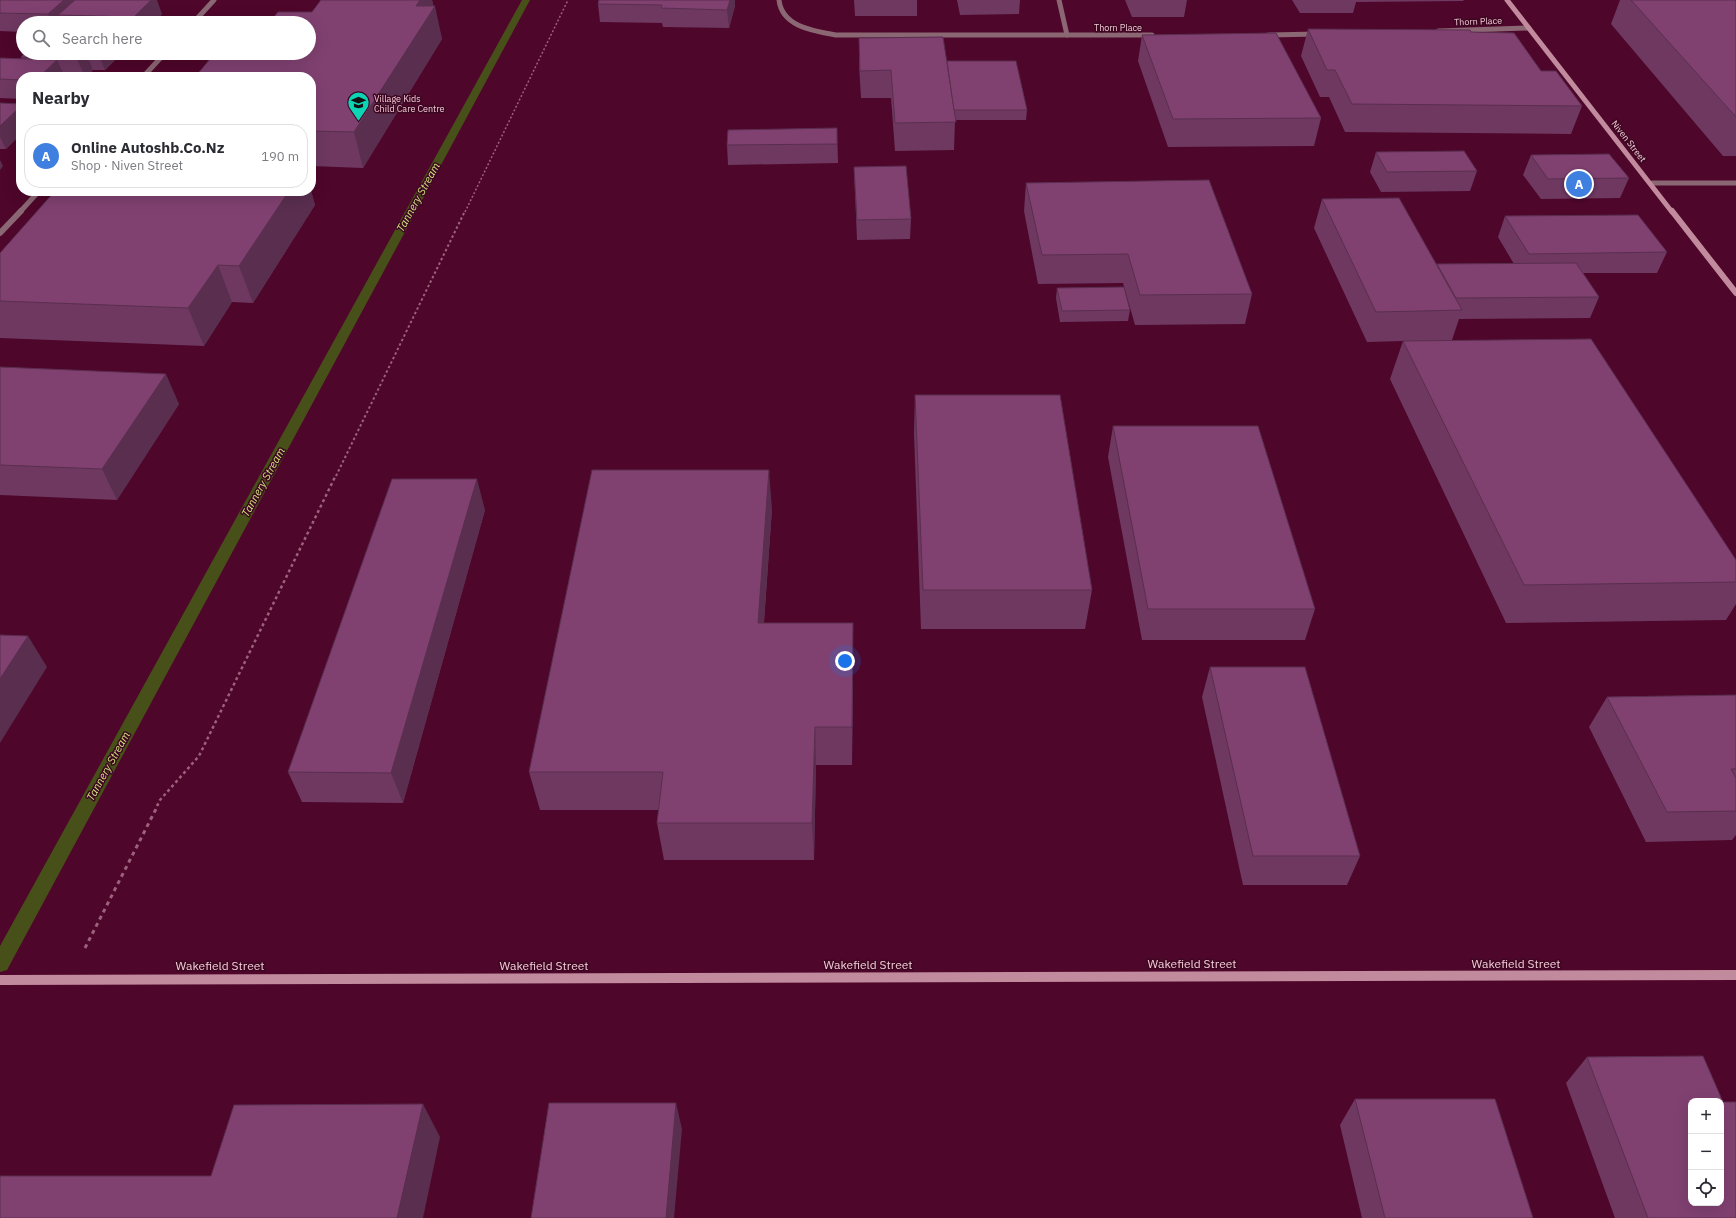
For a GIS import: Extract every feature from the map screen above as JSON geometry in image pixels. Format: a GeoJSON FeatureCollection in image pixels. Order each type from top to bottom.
{"type":"FeatureCollection","features":[{"type":"Feature","properties":{"kind":"street"},"geometry":{"type":"LineString","coordinates":[[199,16],[214,0]]}},
{"type":"Feature","properties":{"kind":"street","name":"Thorn Place"},"geometry":{"type":"LineString","coordinates":[[779,0],[779,5],[782,12],[796,25],[809,30],[836,35],[1161,35]]}},
{"type":"Feature","properties":{"kind":"street"},"geometry":{"type":"LineString","coordinates":[[1059,0],[1067,35]]}},
{"type":"Feature","properties":{"kind":"street","name":"Niven Street"},"geometry":{"type":"LineString","coordinates":[[1507,0],[1652,183],[1736,293]]}},
{"type":"Feature","properties":{"kind":"street","name":"Thorn Place"},"geometry":{"type":"LineString","coordinates":[[1428,31],[1529,28]]}},
{"type":"Feature","properties":{"kind":"street"},"geometry":{"type":"LineString","coordinates":[[1262,35],[1325,34]]}},
{"type":"Feature","properties":{"kind":"street"},"geometry":{"type":"LineString","coordinates":[[148,72],[159,60]]}},
{"type":"Feature","properties":{"kind":"street"},"geometry":{"type":"LineString","coordinates":[[1652,183],[1736,183]]}},
{"type":"Feature","properties":{"kind":"street"},"geometry":{"type":"LineString","coordinates":[[0,233],[34,196]]}},
{"type":"Feature","properties":{"kind":"street","name":"Wakefield Street"},"geometry":{"type":"LineString","coordinates":[[3,980],[69,978],[1736,975]]}},
{"type":"Feature","properties":{"kind":"path"},"geometry":{"type":"LineString","coordinates":[[69,978],[160,800],[199,756],[568,0]]}},
{"type":"Feature","properties":{"kind":"building"},"geometry":{"type":"Polygon","coordinates":[[[0,0],[64,0],[48,14],[0,13],[0,0]]]}},
{"type":"Feature","properties":{"kind":"building"},"geometry":{"type":"Polygon","coordinates":[[[75,0],[151,0],[135,16],[58,15],[75,0]]]}},
{"type":"Feature","properties":{"kind":"building"},"geometry":{"type":"Polygon","coordinates":[[[321,0],[420,0],[416,6],[435,6],[354,132],[316,131],[316,72],[199,72],[209,60],[316,60],[316,16],[275,16],[278,12],[312,12],[321,0]]]}},
{"type":"Feature","properties":{"kind":"building"},"geometry":{"type":"Polygon","coordinates":[[[599,0],[730,0],[727,10],[661,8],[662,5],[598,4],[599,0]]]}},
{"type":"Feature","properties":{"kind":"building"},"geometry":{"type":"Polygon","coordinates":[[[1631,0],[1736,0],[1736,117],[1631,0]]]}},
{"type":"Feature","properties":{"kind":"building"},"geometry":{"type":"Polygon","coordinates":[[[1308,29],[1470,30],[1471,32],[1514,33],[1541,71],[1556,71],[1582,106],[1352,104],[1335,70],[1327,70],[1308,29]]]}},
{"type":"Feature","properties":{"kind":"building"},"geometry":{"type":"Polygon","coordinates":[[[1276,33],[1321,118],[1173,119],[1142,35],[1276,33]]]}},
{"type":"Feature","properties":{"kind":"building"},"geometry":{"type":"Polygon","coordinates":[[[943,37],[956,122],[895,123],[891,70],[860,71],[859,38],[943,37]]]}},
{"type":"Feature","properties":{"kind":"building"},"geometry":{"type":"Polygon","coordinates":[[[0,58],[16,59],[16,60],[57,60],[44,72],[16,72],[16,80],[0,79],[0,58]]]}},
{"type":"Feature","properties":{"kind":"building"},"geometry":{"type":"Polygon","coordinates":[[[947,61],[1016,61],[1027,110],[954,110],[947,61]]]}},
{"type":"Feature","properties":{"kind":"building"},"geometry":{"type":"Polygon","coordinates":[[[0,103],[16,104],[16,111],[0,126],[0,103]]]}},
{"type":"Feature","properties":{"kind":"building"},"geometry":{"type":"Polygon","coordinates":[[[837,128],[837,144],[727,145],[728,130],[837,128]]]}},
{"type":"Feature","properties":{"kind":"building"},"geometry":{"type":"Polygon","coordinates":[[[1464,151],[1477,171],[1387,172],[1376,152],[1464,151]]]}},
{"type":"Feature","properties":{"kind":"building"},"geometry":{"type":"Polygon","coordinates":[[[1609,154],[1629,178],[1548,179],[1531,155],[1609,154]]]}},
{"type":"Feature","properties":{"kind":"building"},"geometry":{"type":"Polygon","coordinates":[[[906,166],[911,219],[857,220],[854,167],[906,166]]]}},
{"type":"Feature","properties":{"kind":"building"},"geometry":{"type":"Polygon","coordinates":[[[1209,180],[1252,294],[1140,295],[1128,254],[1042,255],[1026,183],[1209,180]]]}},
{"type":"Feature","properties":{"kind":"building"},"geometry":{"type":"Polygon","coordinates":[[[51,196],[286,196],[239,266],[218,265],[188,308],[0,301],[0,253],[51,196]]]}},
{"type":"Feature","properties":{"kind":"building"},"geometry":{"type":"Polygon","coordinates":[[[1399,198],[1462,310],[1376,312],[1322,199],[1399,198]]]}},
{"type":"Feature","properties":{"kind":"building"},"geometry":{"type":"Polygon","coordinates":[[[1638,215],[1667,252],[1529,254],[1505,216],[1638,215]]]}},
{"type":"Feature","properties":{"kind":"building"},"geometry":{"type":"Polygon","coordinates":[[[1576,263],[1599,297],[1456,298],[1437,264],[1576,263]]]}},
{"type":"Feature","properties":{"kind":"building"},"geometry":{"type":"Polygon","coordinates":[[[1124,287],[1130,310],[1062,311],[1057,288],[1124,287]]]}},
{"type":"Feature","properties":{"kind":"building"},"geometry":{"type":"Polygon","coordinates":[[[1591,339],[1736,560],[1736,582],[1524,585],[1403,341],[1591,339]]]}},
{"type":"Feature","properties":{"kind":"building"},"geometry":{"type":"Polygon","coordinates":[[[0,367],[166,374],[102,469],[0,465],[0,367]]]}},
{"type":"Feature","properties":{"kind":"building"},"geometry":{"type":"Polygon","coordinates":[[[915,395],[1060,395],[1092,590],[923,590],[915,395]]]}},
{"type":"Feature","properties":{"kind":"building"},"geometry":{"type":"Polygon","coordinates":[[[1113,426],[1258,426],[1315,609],[1148,609],[1113,426]]]}},
{"type":"Feature","properties":{"kind":"building"},"geometry":{"type":"Polygon","coordinates":[[[592,470],[769,470],[758,623],[853,623],[852,727],[815,727],[812,823],[657,823],[663,772],[529,772],[592,470]]]}},
{"type":"Feature","properties":{"kind":"building"},"geometry":{"type":"Polygon","coordinates":[[[392,479],[477,479],[391,773],[288,772],[392,479]]]}},
{"type":"Feature","properties":{"kind":"building"},"geometry":{"type":"Polygon","coordinates":[[[0,635],[28,636],[0,679],[0,635]]]}},
{"type":"Feature","properties":{"kind":"building"},"geometry":{"type":"Polygon","coordinates":[[[1210,667],[1305,667],[1360,856],[1253,856],[1210,667]]]}},
{"type":"Feature","properties":{"kind":"building"},"geometry":{"type":"Polygon","coordinates":[[[1736,695],[1736,769],[1731,769],[1736,778],[1736,811],[1667,812],[1607,697],[1736,695]]]}},
{"type":"Feature","properties":{"kind":"building"},"geometry":{"type":"Polygon","coordinates":[[[1703,1056],[1721,1098],[1688,1098],[1688,1206],[1724,1206],[1724,1102],[1736,1102],[1736,1218],[1648,1218],[1587,1057],[1703,1056]]]}},
{"type":"Feature","properties":{"kind":"building"},"geometry":{"type":"Polygon","coordinates":[[[1355,1099],[1495,1099],[1533,1218],[1385,1218],[1355,1099]]]}},
{"type":"Feature","properties":{"kind":"building"},"geometry":{"type":"Polygon","coordinates":[[[549,1103],[676,1103],[666,1218],[531,1218],[549,1103]]]}},
{"type":"Feature","properties":{"kind":"building"},"geometry":{"type":"Polygon","coordinates":[[[423,1104],[397,1218],[0,1218],[0,1176],[211,1176],[234,1105],[423,1104]]]}},
{"type":"Feature","properties":{"kind":"waterway","name":"Tannery Stream"},"geometry":{"type":"LineString","coordinates":[[0,964],[526,0]]}},
{"type":"Feature","properties":{"kind":"place","name":"Village Kids Child Care Centre"},"geometry":{"type":"Point","coordinates":[358,122]}},
{"type":"Feature","properties":{"kind":"place","name":"Online Autoshb.Co.Nz"},"geometry":{"type":"Point","coordinates":[1579,184]}}]}
